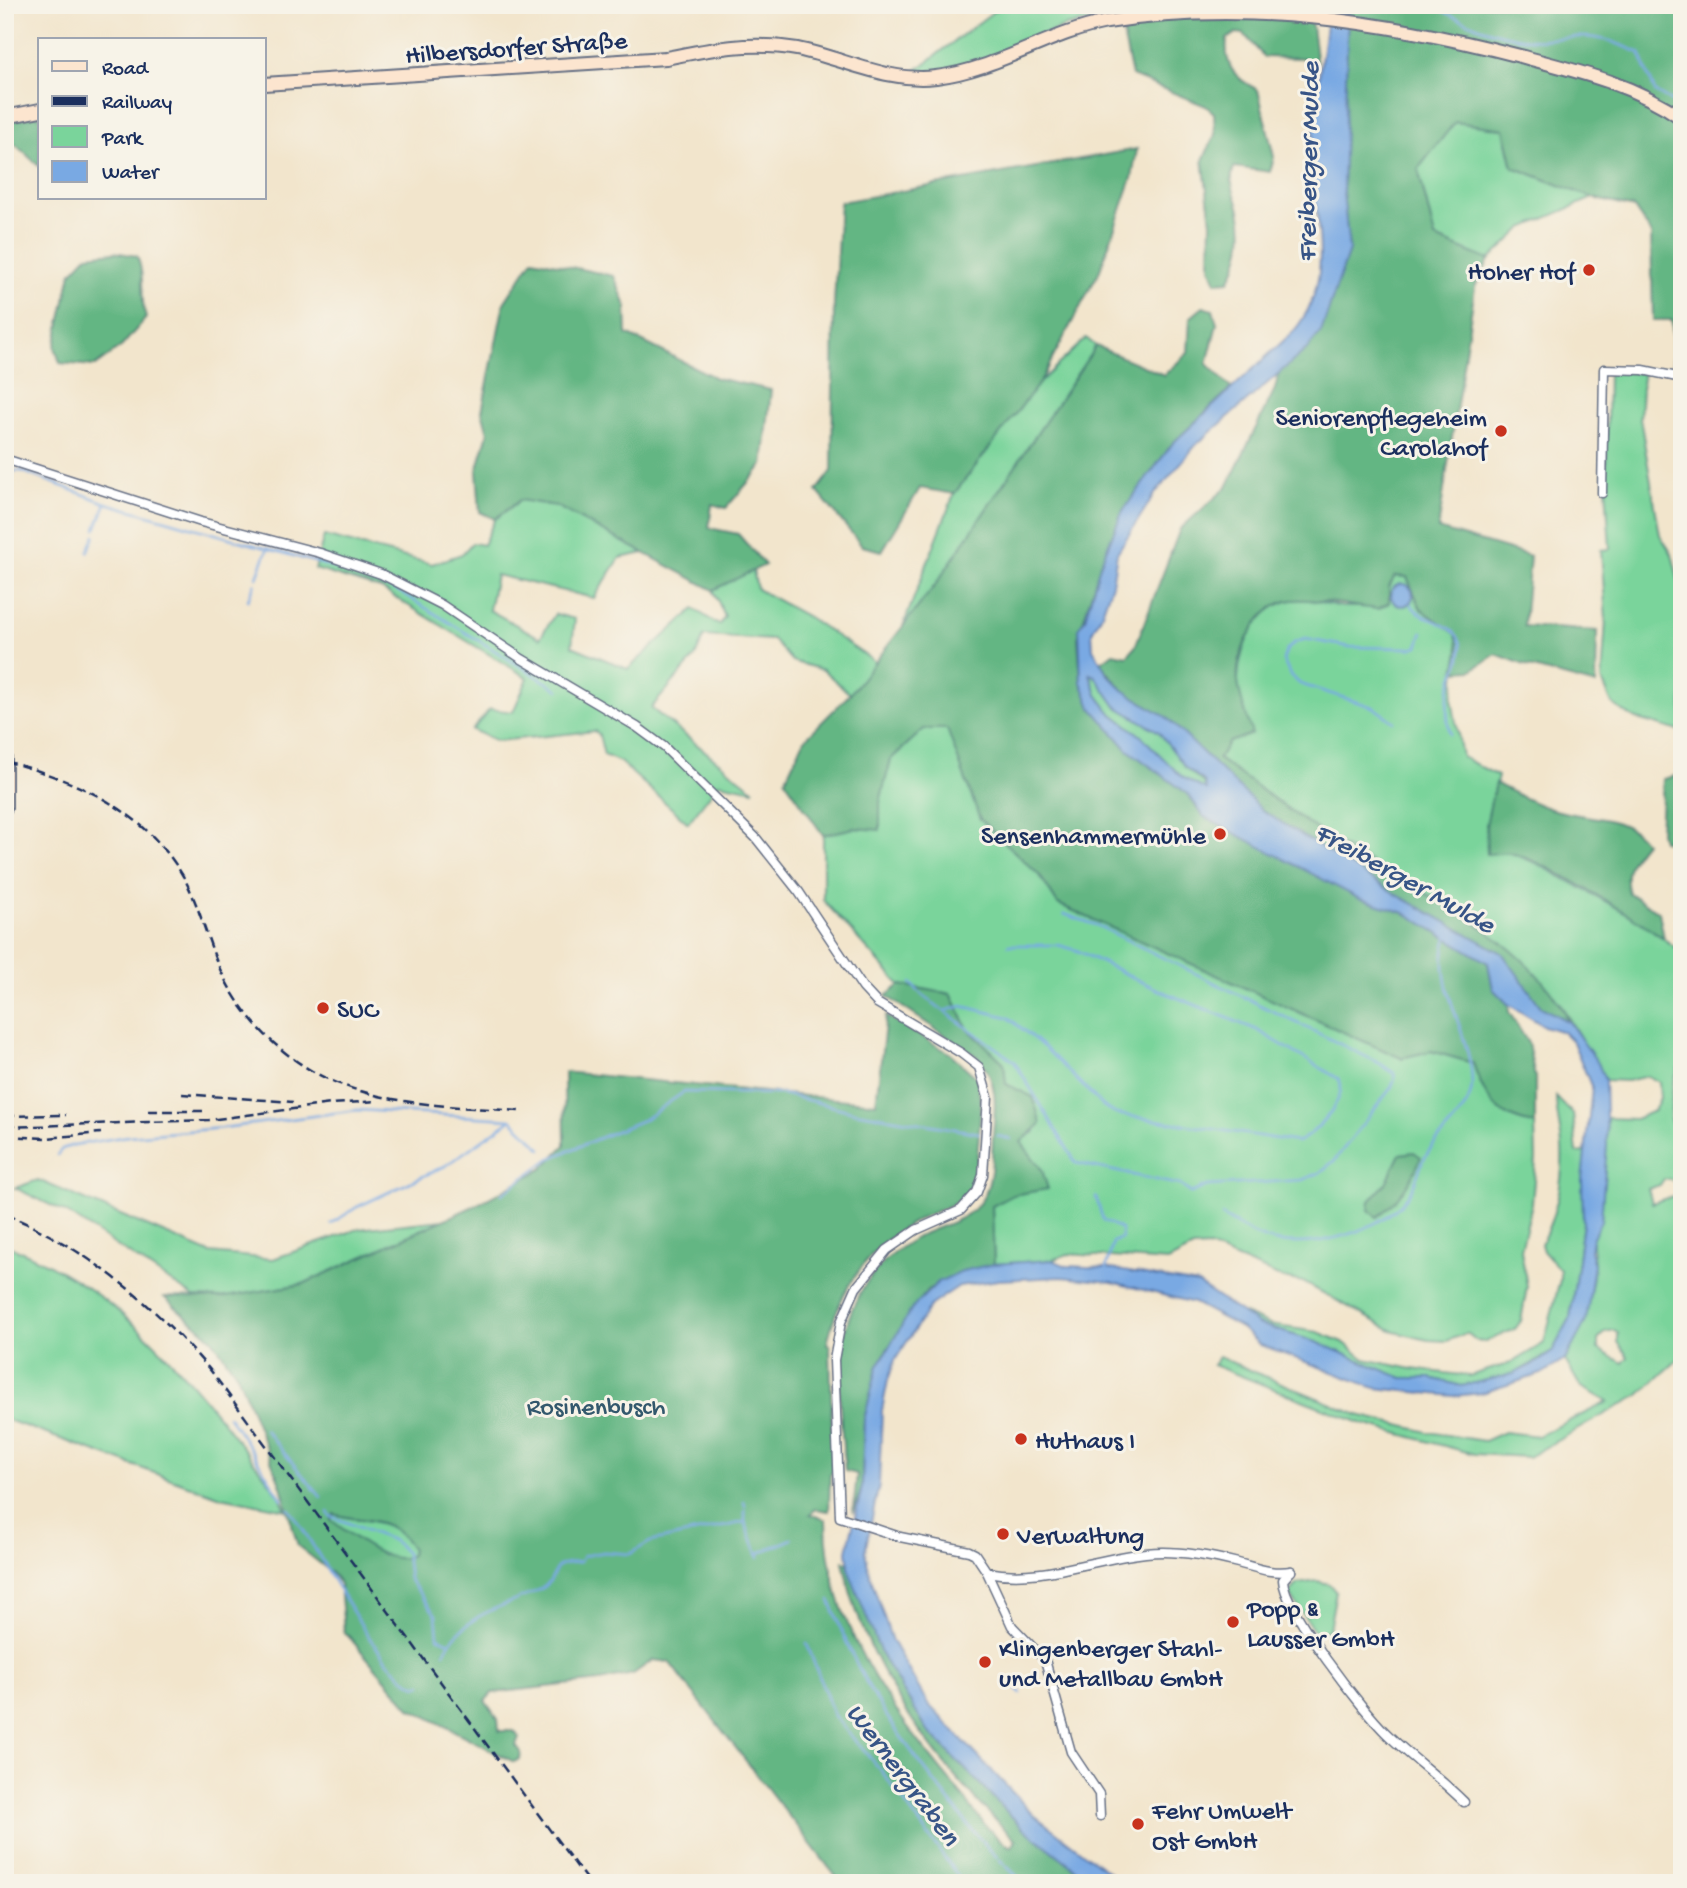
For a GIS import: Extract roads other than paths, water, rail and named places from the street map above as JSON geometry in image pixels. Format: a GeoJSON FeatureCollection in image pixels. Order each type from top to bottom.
{"type":"FeatureCollection","features":[{"type":"Feature","properties":{"kind":"main road","name":"Hilbersdorfer Straße"},"geometry":{"type":"LineString","coordinates":[[266,84],[666,58],[754,44],[797,49],[891,75],[935,77],[964,72],[1104,23],[1181,13],[1282,12],[1396,26],[1583,71],[1648,96],[1682,118]]}},
{"type":"Feature","properties":{"kind":"main road"},"geometry":{"type":"LineString","coordinates":[[5,117],[38,110]]}},
{"type":"Feature","properties":{"kind":"main road"},"geometry":{"type":"LineString","coordinates":[[5,747],[5,808]]}},
{"type":"Feature","properties":{"kind":"street"},"geometry":{"type":"LineString","coordinates":[[1602,493],[1604,369],[1643,370],[1682,378]]}},
{"type":"Feature","properties":{"kind":"street"},"geometry":{"type":"LineString","coordinates":[[5,459],[201,522],[320,553],[381,574],[442,605],[522,659],[637,727],[664,747],[756,838],[799,891],[863,988],[877,1003],[961,1053],[979,1068],[989,1097],[983,1175],[977,1192],[961,1210],[916,1230],[887,1250],[856,1288],[841,1322],[834,1360],[840,1517],[883,1531],[969,1550],[975,1554],[987,1572],[1012,1626],[1045,1660],[1071,1752],[1099,1794],[1100,1816]]}},
{"type":"Feature","properties":{"kind":"street"},"geometry":{"type":"LineString","coordinates":[[987,1572],[1035,1575],[1087,1562],[1162,1552],[1217,1558],[1269,1572],[1291,1571],[1283,1580],[1284,1591],[1303,1626],[1385,1732],[1464,1802]]}},
{"type":"Feature","properties":{"kind":"water"},"geometry":{"type":"Polygon","coordinates":[[[1328,5],[1348,5],[1343,192],[1349,250],[1321,332],[1308,348],[1196,445],[1154,495],[1117,553],[1112,584],[1101,616],[1092,632],[1093,649],[1108,675],[1123,690],[1166,717],[1263,811],[1397,895],[1502,953],[1541,1007],[1569,1022],[1598,1063],[1605,1080],[1607,1145],[1601,1221],[1592,1239],[1590,1251],[1594,1265],[1586,1321],[1565,1360],[1541,1374],[1482,1393],[1453,1396],[1375,1388],[1260,1345],[1241,1328],[1194,1303],[1112,1282],[1061,1277],[998,1280],[959,1286],[931,1305],[895,1360],[888,1380],[882,1410],[879,1485],[865,1551],[869,1572],[892,1641],[928,1704],[1034,1815],[1123,1883],[1094,1883],[1022,1827],[927,1730],[882,1656],[850,1574],[847,1551],[862,1487],[864,1420],[877,1368],[912,1308],[938,1282],[962,1271],[994,1264],[1052,1260],[1067,1266],[1106,1268],[1198,1284],[1258,1324],[1316,1342],[1402,1378],[1430,1378],[1462,1386],[1513,1374],[1552,1352],[1570,1319],[1583,1223],[1582,1180],[1592,1088],[1573,1042],[1563,1032],[1544,1026],[1508,1004],[1493,989],[1488,963],[1405,913],[1358,898],[1204,817],[1188,794],[1128,750],[1091,707],[1081,682],[1079,627],[1085,619],[1100,565],[1122,512],[1173,443],[1293,332],[1306,314],[1314,296],[1320,258],[1313,178],[1313,137],[1328,5]],[[1090,674],[1097,695],[1110,712],[1141,736],[1182,777],[1206,790],[1204,781],[1186,768],[1159,732],[1116,706],[1095,676],[1090,674]]]}},
{"type":"Feature","properties":{"kind":"water"},"geometry":{"type":"Polygon","coordinates":[[[1402,584],[1410,587],[1413,595],[1410,603],[1402,606],[1394,603],[1391,595],[1394,587],[1402,584]]]}},
{"type":"Feature","properties":{"kind":"waterway"},"geometry":{"type":"LineString","coordinates":[[1431,5],[1478,26],[1515,37],[1590,37],[1626,47],[1640,53],[1655,92],[1682,108]]}},
{"type":"Feature","properties":{"kind":"waterway"},"geometry":{"type":"LineString","coordinates":[[5,476],[14,471],[22,471],[106,503],[371,578],[403,594],[559,690]]}},
{"type":"Feature","properties":{"kind":"waterway"},"geometry":{"type":"LineString","coordinates":[[96,529],[106,503]]}},
{"type":"Feature","properties":{"kind":"waterway"},"geometry":{"type":"LineString","coordinates":[[88,552],[95,535]]}},
{"type":"Feature","properties":{"kind":"waterway"},"geometry":{"type":"LineString","coordinates":[[257,577],[268,548]]}},
{"type":"Feature","properties":{"kind":"waterway"},"geometry":{"type":"LineString","coordinates":[[248,600],[255,583]]}},
{"type":"Feature","properties":{"kind":"waterway"},"geometry":{"type":"LineString","coordinates":[[1411,604],[1421,614],[1451,629],[1460,640],[1461,654],[1447,702],[1450,734]]}},
{"type":"Feature","properties":{"kind":"waterway"},"geometry":{"type":"LineString","coordinates":[[1394,722],[1373,707],[1300,684],[1290,675],[1283,660],[1286,651],[1294,643],[1305,639],[1350,647],[1411,648],[1418,646],[1423,632]]}},
{"type":"Feature","properties":{"kind":"waterway"},"geometry":{"type":"LineString","coordinates":[[911,983],[923,996],[1014,1061],[1076,1163],[1180,1185],[1191,1193],[1207,1186],[1302,1180],[1319,1173],[1334,1161],[1391,1088],[1394,1073],[1379,1063],[1096,925],[1064,914]]}},
{"type":"Feature","properties":{"kind":"waterway"},"geometry":{"type":"LineString","coordinates":[[1222,1216],[1264,1238],[1280,1242],[1313,1242],[1349,1234],[1366,1227],[1396,1209],[1407,1197],[1427,1154],[1461,1112],[1471,1094],[1472,1083],[1466,1046],[1448,992],[1445,974],[1447,938]]}},
{"type":"Feature","properties":{"kind":"waterway"},"geometry":{"type":"LineString","coordinates":[[945,1011],[962,1006],[1008,1017],[1046,1049],[1103,1106],[1116,1114],[1297,1142],[1312,1132],[1335,1106],[1341,1087],[1339,1079],[1257,1030],[1161,991],[1076,950],[1058,945],[1008,945]]}},
{"type":"Feature","properties":{"kind":"waterway"},"geometry":{"type":"LineString","coordinates":[[502,1194],[549,1159],[645,1119],[684,1092],[783,1094],[855,1112],[979,1133]]}},
{"type":"Feature","properties":{"kind":"waterway"},"geometry":{"type":"LineString","coordinates":[[57,1155],[62,1149],[74,1145],[128,1136],[223,1128],[357,1110],[511,1119],[542,1149]]}},
{"type":"Feature","properties":{"kind":"waterway"},"geometry":{"type":"LineString","coordinates":[[331,1224],[357,1207],[445,1166],[509,1121]]}},
{"type":"Feature","properties":{"kind":"waterway"},"geometry":{"type":"LineString","coordinates":[[997,1136],[1011,1139]]}},
{"type":"Feature","properties":{"kind":"waterway"},"geometry":{"type":"LineString","coordinates":[[1096,1197],[1103,1220],[1121,1229],[1122,1238],[1113,1242],[1106,1268]]}},
{"type":"Feature","properties":{"kind":"waterway"},"geometry":{"type":"LineString","coordinates":[[228,1416],[282,1499]]}},
{"type":"Feature","properties":{"kind":"waterway"},"geometry":{"type":"LineString","coordinates":[[265,1430],[321,1497]]}},
{"type":"Feature","properties":{"kind":"waterway","name":"Wernergraben"},"geometry":{"type":"LineString","coordinates":[[744,1502],[745,1506]]}},
{"type":"Feature","properties":{"kind":"waterway"},"geometry":{"type":"LineString","coordinates":[[289,1509],[366,1633],[384,1657],[401,1675],[417,1686],[422,1684]]}},
{"type":"Feature","properties":{"kind":"waterway","name":"Wernergraben"},"geometry":{"type":"LineString","coordinates":[[745,1510],[745,1522],[759,1558]]}},
{"type":"Feature","properties":{"kind":"waterway"},"geometry":{"type":"LineString","coordinates":[[328,1512],[330,1516],[394,1541],[406,1553],[409,1579],[436,1615],[438,1637],[450,1642],[481,1615],[539,1590],[550,1581],[557,1568],[580,1562],[583,1556],[604,1552],[630,1554],[650,1542],[745,1522]]}},
{"type":"Feature","properties":{"kind":"waterway"},"geometry":{"type":"LineString","coordinates":[[757,1554],[792,1539]]}},
{"type":"Feature","properties":{"kind":"waterway"},"geometry":{"type":"LineString","coordinates":[[830,1600],[851,1653],[889,1720],[959,1814],[997,1857]]}},
{"type":"Feature","properties":{"kind":"waterway"},"geometry":{"type":"LineString","coordinates":[[444,1653],[450,1642]]}},
{"type":"Feature","properties":{"kind":"waterway","name":"Wernergraben"},"geometry":{"type":"LineString","coordinates":[[807,1644],[834,1716],[880,1769],[963,1883]]}},
{"type":"Feature","properties":{"kind":"waterway"},"geometry":{"type":"LineString","coordinates":[[1011,1685],[1021,1694]]}},
{"type":"Feature","properties":{"kind":"waterway"},"geometry":{"type":"LineString","coordinates":[[1000,1860],[1024,1883]]}},
{"type":"Feature","properties":{"kind":"railway"},"geometry":{"type":"LineString","coordinates":[[5,761],[82,788],[106,800],[148,832],[167,852],[183,876],[216,960],[233,994],[255,1024],[296,1061],[336,1083],[387,1098],[519,1111]]}},
{"type":"Feature","properties":{"kind":"railway"},"geometry":{"type":"LineString","coordinates":[[182,1094],[293,1102]]}},
{"type":"Feature","properties":{"kind":"railway"},"geometry":{"type":"LineString","coordinates":[[5,1127],[209,1120],[331,1104],[378,1101]]}},
{"type":"Feature","properties":{"kind":"railway"},"geometry":{"type":"LineString","coordinates":[[148,1111],[206,1111]]}},
{"type":"Feature","properties":{"kind":"railway"},"geometry":{"type":"LineString","coordinates":[[5,1116],[66,1115]]}},
{"type":"Feature","properties":{"kind":"railway"},"geometry":{"type":"LineString","coordinates":[[5,1136],[47,1138],[101,1133]]}},
{"type":"Feature","properties":{"kind":"railway"},"geometry":{"type":"LineString","coordinates":[[5,1214],[64,1243],[117,1280],[166,1323],[211,1371],[589,1883]]}},
{"type":"Feature","properties":{"kind":"place","name":"Hoher Hof"},"geometry":{"type":"Point","coordinates":[1589,270]}},
{"type":"Feature","properties":{"kind":"place","name":"Seniorenpflegeheim Carolahof"},"geometry":{"type":"Point","coordinates":[1501,431]}},
{"type":"Feature","properties":{"kind":"place","name":"Sensenhammermühle"},"geometry":{"type":"Point","coordinates":[1220,834]}},
{"type":"Feature","properties":{"kind":"place","name":"SUC"},"geometry":{"type":"Point","coordinates":[323,1008]}},
{"type":"Feature","properties":{"kind":"place","name":"Huthaus I"},"geometry":{"type":"Point","coordinates":[1021,1439]}},
{"type":"Feature","properties":{"kind":"place","name":"Verwaltung"},"geometry":{"type":"Point","coordinates":[1003,1534]}},
{"type":"Feature","properties":{"kind":"place","name":"Popp & Lausser GmbH"},"geometry":{"type":"Point","coordinates":[1233,1622]}},
{"type":"Feature","properties":{"kind":"place","name":"Klingenberger Stahl- und Metallbau GmbH"},"geometry":{"type":"Point","coordinates":[985,1662]}},
{"type":"Feature","properties":{"kind":"place","name":"Fehr Umwelt Ost GmbH"},"geometry":{"type":"Point","coordinates":[1138,1824]}},
{"type":"Feature","properties":{"kind":"water label","name":"Freiberger Mulde"},"geometry":{"type":"Point","coordinates":[1306,162]}},
{"type":"Feature","properties":{"kind":"water label","name":"Freiberger Mulde"},"geometry":{"type":"Point","coordinates":[1406,876]}},
{"type":"Feature","properties":{"kind":"park label","name":"Rosinenbusch"},"geometry":{"type":"Point","coordinates":[596,1405]}}]}
